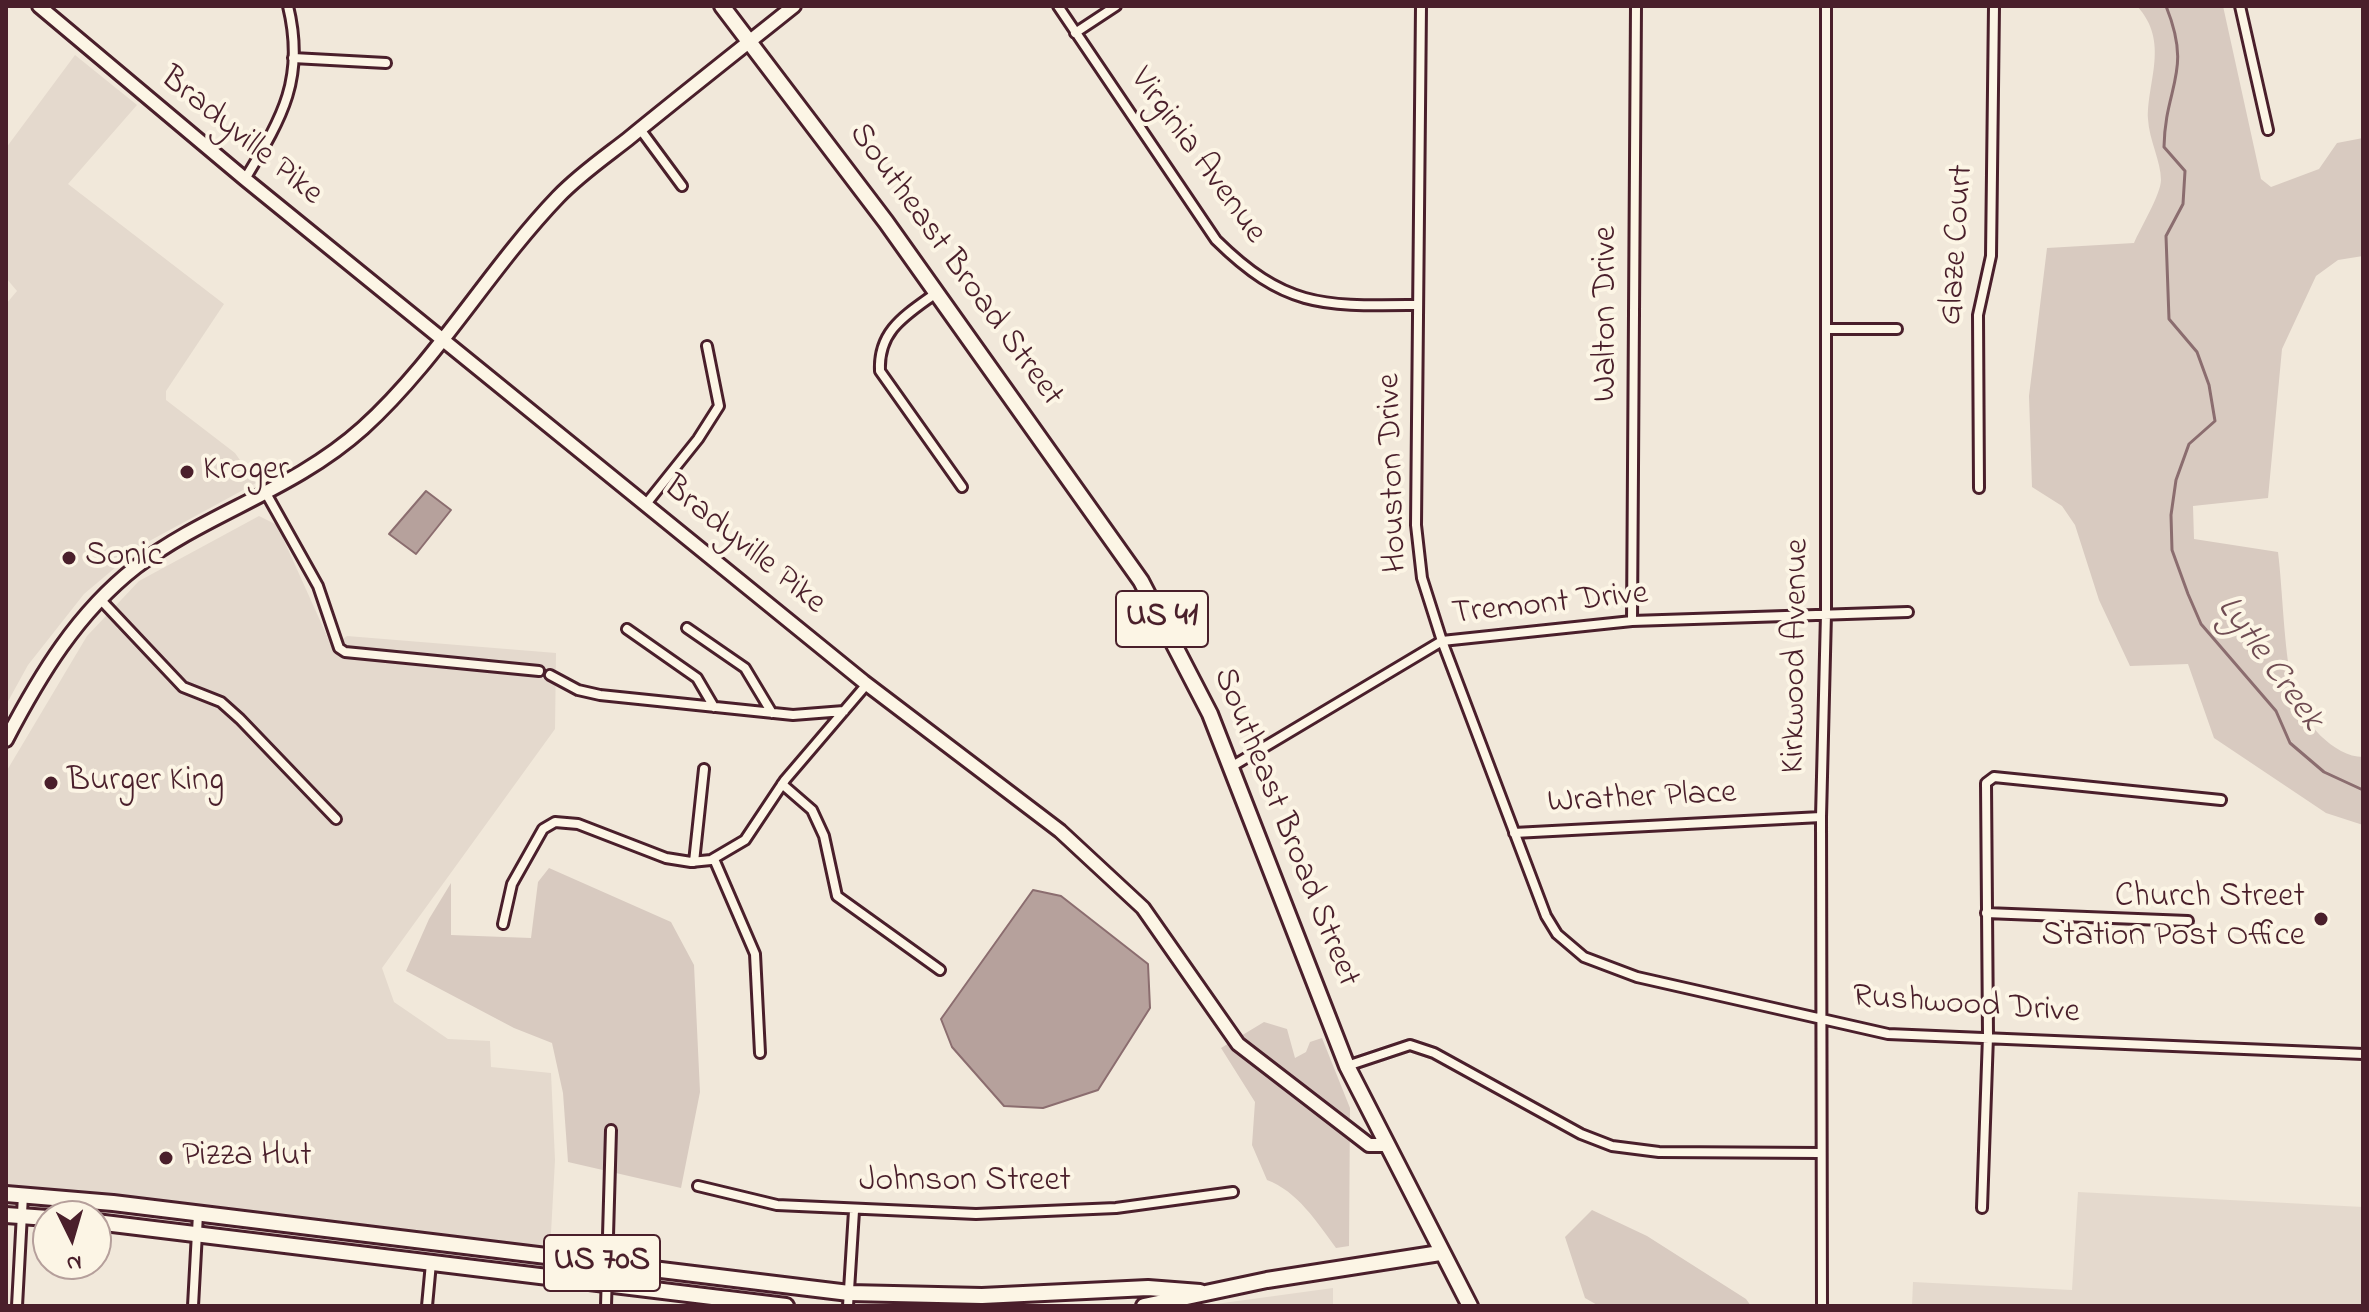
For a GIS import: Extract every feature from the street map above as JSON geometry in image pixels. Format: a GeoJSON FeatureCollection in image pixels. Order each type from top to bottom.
{"type":"FeatureCollection","features":[{"type":"Feature","properties":{"kind":"main road","name":"Bradyville Pike"},"geometry":{"type":"LineString","coordinates":[[39,6],[245,179],[867,684],[1060,831],[1143,908],[1238,1044],[1369,1145],[1385,1145]]}},
{"type":"Feature","properties":{"kind":"main road","name":"Southeast Broad Street"},"geometry":{"type":"LineString","coordinates":[[722,6],[936,293],[1139,578],[1180,649],[1231,767],[1347,1066],[1440,1253],[1470,1306]]}},
{"type":"Feature","properties":{"kind":"main road"},"geometry":{"type":"LineString","coordinates":[[6,740],[58,650],[100,599],[136,567],[174,542],[267,495],[363,428],[559,195],[794,6]]}},
{"type":"Feature","properties":{"kind":"main road","name":"US 70S"},"geometry":{"type":"LineString","coordinates":[[6,1194],[607,1264],[848,1299],[1148,1288],[1200,1292]]}},
{"type":"Feature","properties":{"kind":"main road","name":"US 70S"},"geometry":{"type":"LineString","coordinates":[[112,1224],[786,1306]]}},
{"type":"Feature","properties":{"kind":"main road","name":"US 70S"},"geometry":{"type":"LineString","coordinates":[[1144,1306],[1200,1292],[1440,1253]]}},
{"type":"Feature","properties":{"kind":"street"},"geometry":{"type":"LineString","coordinates":[[245,179],[285,110],[293,58],[288,6]]}},
{"type":"Feature","properties":{"kind":"street","name":"Virginia Avenue"},"geometry":{"type":"LineString","coordinates":[[1058,6],[1216,240],[1245,269],[1295,296],[1329,306],[1417,305]]}},
{"type":"Feature","properties":{"kind":"street"},"geometry":{"type":"LineString","coordinates":[[1075,33],[1116,6]]}},
{"type":"Feature","properties":{"kind":"street","name":"Houston Drive"},"geometry":{"type":"LineString","coordinates":[[1421,6],[1416,525],[1422,578],[1442,641],[1546,916]]}},
{"type":"Feature","properties":{"kind":"street","name":"Walton Drive"},"geometry":{"type":"LineString","coordinates":[[1632,621],[1636,6]]}},
{"type":"Feature","properties":{"kind":"street","name":"Kirkwood Avenue"},"geometry":{"type":"LineString","coordinates":[[1822,1306],[1821,817],[1826,614],[1826,6]]}},
{"type":"Feature","properties":{"kind":"street","name":"Glaze Court"},"geometry":{"type":"LineString","coordinates":[[1979,488],[1978,315],[1991,256],[1994,6]]}},
{"type":"Feature","properties":{"kind":"street"},"geometry":{"type":"LineString","coordinates":[[2240,6],[2268,130]]}},
{"type":"Feature","properties":{"kind":"street"},"geometry":{"type":"LineString","coordinates":[[293,58],[386,63]]}},
{"type":"Feature","properties":{"kind":"street"},"geometry":{"type":"LineString","coordinates":[[640,129],[682,186]]}},
{"type":"Feature","properties":{"kind":"street"},"geometry":{"type":"LineString","coordinates":[[936,293],[893,325],[879,355],[880,371],[962,487]]}},
{"type":"Feature","properties":{"kind":"street"},"geometry":{"type":"LineString","coordinates":[[1826,329],[1897,329]]}},
{"type":"Feature","properties":{"kind":"street"},"geometry":{"type":"LineString","coordinates":[[646,504],[698,439],[719,406],[707,346]]}},
{"type":"Feature","properties":{"kind":"street"},"geometry":{"type":"LineString","coordinates":[[267,495],[318,586],[339,648],[345,652],[539,671]]}},
{"type":"Feature","properties":{"kind":"street"},"geometry":{"type":"LineString","coordinates":[[100,599],[183,687],[221,702],[336,819]]}},
{"type":"Feature","properties":{"kind":"street","name":"Tremont Drive"},"geometry":{"type":"LineString","coordinates":[[1231,767],[1442,641],[1632,621],[1908,612]]}},
{"type":"Feature","properties":{"kind":"street"},"geometry":{"type":"LineString","coordinates":[[687,628],[745,668],[772,713]]}},
{"type":"Feature","properties":{"kind":"street"},"geometry":{"type":"LineString","coordinates":[[627,629],[697,678],[714,707]]}},
{"type":"Feature","properties":{"kind":"street"},"geometry":{"type":"LineString","coordinates":[[550,675],[578,690],[600,695],[772,713],[844,711]]}},
{"type":"Feature","properties":{"kind":"street"},"geometry":{"type":"LineString","coordinates":[[503,924],[512,884],[543,829],[555,822],[578,824],[666,858],[694,862],[714,859],[745,840],[782,784],[867,684]]}},
{"type":"Feature","properties":{"kind":"street"},"geometry":{"type":"LineString","coordinates":[[694,862],[704,769]]}},
{"type":"Feature","properties":{"kind":"street"},"geometry":{"type":"LineString","coordinates":[[1982,1208],[1988,1036],[1986,783],[1994,777],[2221,800]]}},
{"type":"Feature","properties":{"kind":"street"},"geometry":{"type":"LineString","coordinates":[[782,784],[812,810],[824,836],[837,896],[940,970]]}},
{"type":"Feature","properties":{"kind":"street","name":"Wrather Place"},"geometry":{"type":"LineString","coordinates":[[1514,833],[1821,817]]}},
{"type":"Feature","properties":{"kind":"street"},"geometry":{"type":"LineString","coordinates":[[714,859],[755,954],[760,1053]]}},
{"type":"Feature","properties":{"kind":"street"},"geometry":{"type":"LineString","coordinates":[[1986,913],[2188,921]]}},
{"type":"Feature","properties":{"kind":"street","name":"Rushwood Drive"},"geometry":{"type":"LineString","coordinates":[[1546,916],[1566,942],[1584,957],[1608,968],[1821,1022],[1888,1034],[2363,1054]]}},
{"type":"Feature","properties":{"kind":"street"},"geometry":{"type":"LineString","coordinates":[[1347,1066],[1410,1045],[1581,1134],[1633,1151],[1820,1153]]}},
{"type":"Feature","properties":{"kind":"street"},"geometry":{"type":"LineString","coordinates":[[606,1306],[611,1130]]}},
{"type":"Feature","properties":{"kind":"street","name":"Johnson Street"},"geometry":{"type":"LineString","coordinates":[[698,1186],[777,1205],[854,1211],[976,1214],[1116,1208],[1233,1192]]}},
{"type":"Feature","properties":{"kind":"street"},"geometry":{"type":"LineString","coordinates":[[17,1306],[14,1216],[23,1195]]}},
{"type":"Feature","properties":{"kind":"street"},"geometry":{"type":"LineString","coordinates":[[848,1299],[854,1211]]}},
{"type":"Feature","properties":{"kind":"street"},"geometry":{"type":"LineString","coordinates":[[198,1214],[193,1305],[205,1306]]}},
{"type":"Feature","properties":{"kind":"street"},"geometry":{"type":"LineString","coordinates":[[427,1306],[431,1263]]}},
{"type":"Feature","properties":{"kind":"shaded area"},"geometry":{"type":"Polygon","coordinates":[[[2137,6],[2223,6],[2261,179],[2271,187],[2319,169],[2337,143],[2363,138],[2363,256],[2338,260],[2316,276],[2282,349],[2268,498],[2193,506],[2194,539],[2278,552],[2294,694],[2304,715],[2321,736],[2341,751],[2363,757],[2363,825],[2326,813],[2214,738],[2188,664],[2130,666],[2099,600],[2075,525],[2062,506],[2032,487],[2029,396],[2047,248],[2134,243],[2160,186],[2148,119],[2155,48],[2147,20],[2137,6]]]}},
{"type":"Feature","properties":{"kind":"shaded area"},"geometry":{"type":"Polygon","coordinates":[[[75,55],[137,105],[68,184],[224,304],[166,391],[166,400],[235,453],[256,483],[142,545],[84,594],[28,665],[6,705],[6,304],[17,291],[6,278],[6,148],[75,55]]]}},
{"type":"Feature","properties":{"kind":"shaded area"},"geometry":{"type":"Polygon","coordinates":[[[426,491],[451,510],[416,554],[389,534],[426,491]]]}},
{"type":"Feature","properties":{"kind":"shaded area"},"geometry":{"type":"Polygon","coordinates":[[[259,516],[277,525],[332,647],[347,636],[556,653],[555,729],[382,968],[394,1002],[448,1039],[490,1041],[491,1067],[551,1073],[555,1160],[550,1251],[6,1188],[6,772],[87,636],[139,581],[259,516]]]}},
{"type":"Feature","properties":{"kind":"shaded area"},"geometry":{"type":"Polygon","coordinates":[[[549,868],[671,922],[694,965],[700,1092],[681,1188],[568,1162],[563,1093],[552,1043],[514,1028],[406,971],[429,919],[451,883],[451,935],[531,938],[538,882],[549,868]]]}},
{"type":"Feature","properties":{"kind":"shaded area"},"geometry":{"type":"Polygon","coordinates":[[[1033,890],[1061,896],[1148,964],[1150,1008],[1098,1090],[1043,1108],[1004,1106],[952,1047],[941,1019],[1033,890]]]}},
{"type":"Feature","properties":{"kind":"shaded area"},"geometry":{"type":"Polygon","coordinates":[[[1264,1022],[1287,1029],[1295,1058],[1306,1052],[1310,1042],[1322,1038],[1350,1108],[1349,1246],[1336,1248],[1297,1199],[1267,1180],[1252,1145],[1255,1102],[1221,1048],[1264,1022]]]}},
{"type":"Feature","properties":{"kind":"shaded area"},"geometry":{"type":"Polygon","coordinates":[[[2078,1192],[2363,1207],[2363,1306],[1912,1306],[1913,1282],[2072,1290],[2078,1192]]]}},
{"type":"Feature","properties":{"kind":"shaded area"},"geometry":{"type":"Polygon","coordinates":[[[1592,1210],[1647,1236],[1746,1299],[1751,1306],[1599,1306],[1585,1298],[1565,1237],[1592,1210]]]}},
{"type":"Feature","properties":{"kind":"shaded area"},"geometry":{"type":"Polygon","coordinates":[[[1333,1288],[1333,1306],[1201,1306],[1333,1288]]]}},
{"type":"Feature","properties":{"kind":"waterway","name":"Lytle Creek"},"geometry":{"type":"LineString","coordinates":[[2166,6],[2174,29],[2177,64],[2164,147],[2185,171],[2183,204],[2166,236],[2169,319],[2197,352],[2209,385],[2215,421],[2189,444],[2176,480],[2171,515],[2172,550],[2201,624],[2276,711],[2290,743],[2324,772],[2363,790]]}},
{"type":"Feature","properties":{"kind":"place","name":"Kroger"},"geometry":{"type":"Point","coordinates":[187,472]}},
{"type":"Feature","properties":{"kind":"place","name":"Sonic"},"geometry":{"type":"Point","coordinates":[69,558]}},
{"type":"Feature","properties":{"kind":"place","name":"Burger King"},"geometry":{"type":"Point","coordinates":[51,783]}},
{"type":"Feature","properties":{"kind":"place","name":"Church Street Station Post Office"},"geometry":{"type":"Point","coordinates":[2321,919]}},
{"type":"Feature","properties":{"kind":"place","name":"Pizza Hut"},"geometry":{"type":"Point","coordinates":[166,1158]}}]}
